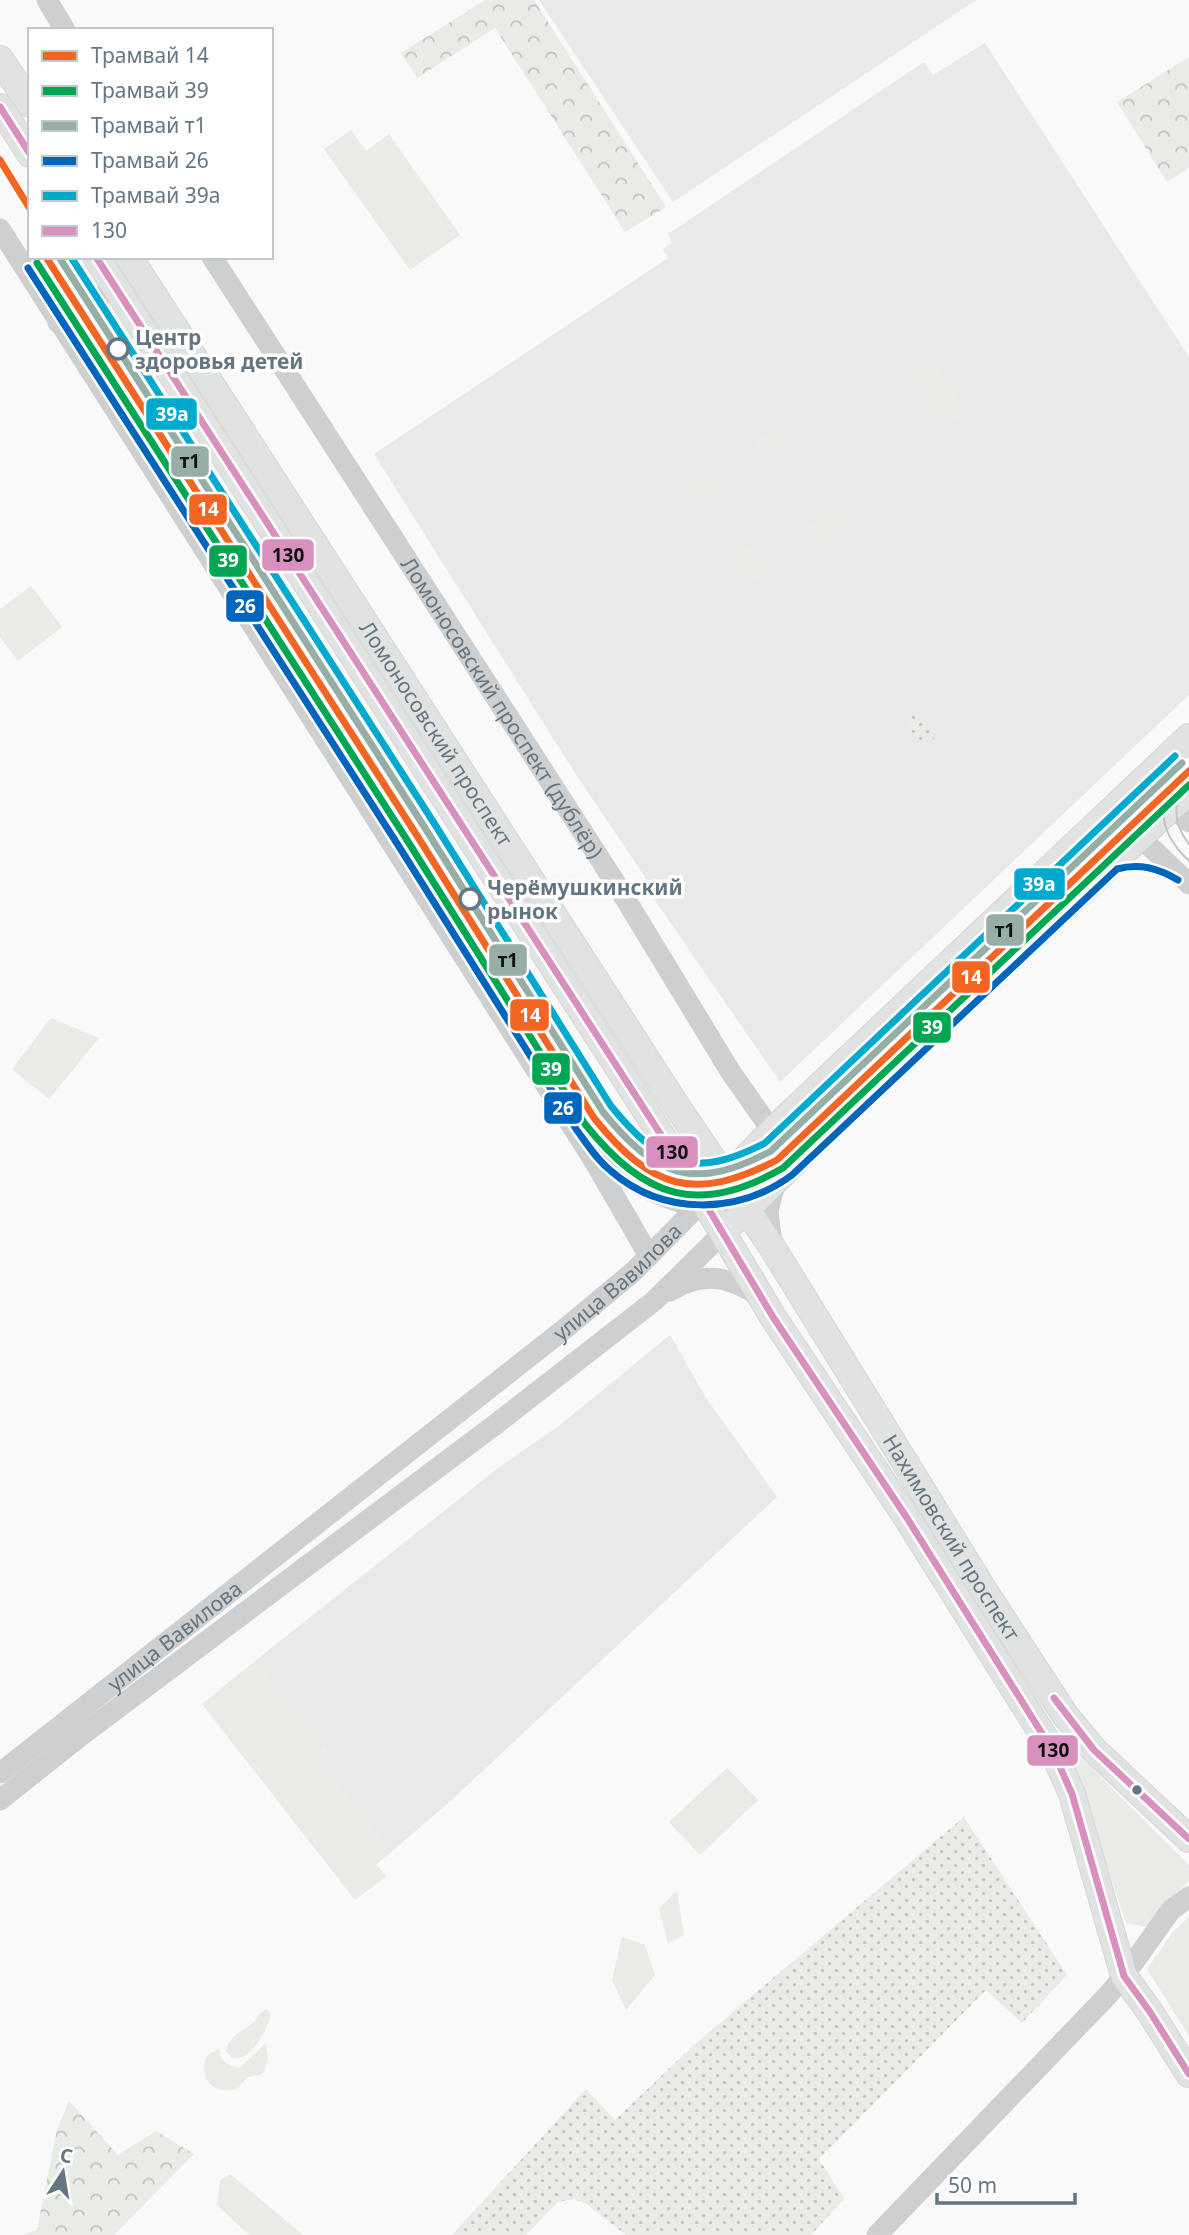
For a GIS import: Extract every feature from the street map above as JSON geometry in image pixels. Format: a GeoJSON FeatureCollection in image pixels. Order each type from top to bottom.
{"type":"FeatureCollection","features":[{"type":"Feature","properties":{"kind":"main road"},"geometry":{"type":"LineString","coordinates":[[0,59],[28,101]]}},
{"type":"Feature","properties":{"kind":"main road"},"geometry":{"type":"LineString","coordinates":[[0,107],[28,151]]}},
{"type":"Feature","properties":{"kind":"main road","name":"Ломоносовский проспект"},"geometry":{"type":"LineString","coordinates":[[97,259],[722,1234]]}},
{"type":"Feature","properties":{"kind":"main road","name":"Ломоносовский проспект"},"geometry":{"type":"LineString","coordinates":[[130,259],[676,1105],[747,1209]]}},
{"type":"Feature","properties":{"kind":"main road","name":"улица Вавилова"},"geometry":{"type":"LineString","coordinates":[[703,1205],[772,1131],[1189,737]]}},
{"type":"Feature","properties":{"kind":"main road","name":"улица Вавилова"},"geometry":{"type":"LineString","coordinates":[[722,1234],[1140,837],[1183,807]]}},
{"type":"Feature","properties":{"kind":"main road","name":"Нахимовский проспект"},"geometry":{"type":"LineString","coordinates":[[747,1209],[985,1592],[1065,1715],[1094,1750],[1189,1839]]}},
{"type":"Feature","properties":{"kind":"main road","name":"Нахимовский проспект"},"geometry":{"type":"LineString","coordinates":[[722,1234],[907,1518],[1053,1751],[1072,1794],[1124,1976],[1189,2074]]}},
{"type":"Feature","properties":{"kind":"street"},"geometry":{"type":"LineString","coordinates":[[47,0],[64,28]]}},
{"type":"Feature","properties":{"kind":"street"},"geometry":{"type":"LineString","coordinates":[[0,229],[593,1158],[649,1256]]}},
{"type":"Feature","properties":{"kind":"street","name":"Ломоносовский проспект (дублёр)"},"geometry":{"type":"LineString","coordinates":[[213,259],[620,890],[730,1071],[772,1131],[777,1146],[776,1180],[768,1211],[772,1247]]}},
{"type":"Feature","properties":{"kind":"street"},"geometry":{"type":"LineString","coordinates":[[58,323],[115,287]]}},
{"type":"Feature","properties":{"kind":"street"},"geometry":{"type":"LineString","coordinates":[[1183,807],[1128,794],[1140,837],[1189,884]]}},
{"type":"Feature","properties":{"kind":"street"},"geometry":{"type":"LineString","coordinates":[[593,1158],[640,1186],[671,1199],[747,1209]]}},
{"type":"Feature","properties":{"kind":"street","name":"улица Вавилова"},"geometry":{"type":"LineString","coordinates":[[0,1773],[567,1327],[703,1205]]}},
{"type":"Feature","properties":{"kind":"street","name":"улица Вавилова"},"geometry":{"type":"LineString","coordinates":[[0,1800],[83,1734],[363,1525],[654,1301],[722,1234]]}},
{"type":"Feature","properties":{"kind":"street"},"geometry":{"type":"LineString","coordinates":[[654,1301],[677,1287],[708,1276],[738,1283],[760,1296]]}},
{"type":"Feature","properties":{"kind":"street"},"geometry":{"type":"LineString","coordinates":[[567,1327],[582,1321],[596,1328],[597,1343],[592,1349]]}},
{"type":"Feature","properties":{"kind":"street"},"geometry":{"type":"LineString","coordinates":[[877,2235],[1124,1976],[1171,1910],[1189,1897]]}},
{"type":"Feature","properties":{"kind":"shaded area"},"geometry":{"type":"Polygon","coordinates":[[[539,0],[976,0],[673,202],[539,0]]]}},
{"type":"Feature","properties":{"kind":"shaded area"},"geometry":{"type":"Polygon","coordinates":[[[985,43],[1189,357],[1189,695],[780,1082],[645,886],[645,877],[575,773],[374,454],[668,258],[663,249],[672,243],[668,234],[924,62],[933,75],[985,43]]]}},
{"type":"Feature","properties":{"kind":"shaded area"},"geometry":{"type":"Polygon","coordinates":[[[670,1335],[706,1398],[777,1497],[446,1805],[391,1852],[314,1758],[327,1749],[255,1661],[498,1468],[560,1425],[670,1335]]]}},
{"type":"Feature","properties":{"kind":"green space"},"geometry":{"type":"Polygon","coordinates":[[[485,0],[534,0],[666,207],[625,232],[495,28],[417,78],[401,53],[485,0]]]}},
{"type":"Feature","properties":{"kind":"green space"},"geometry":{"type":"Polygon","coordinates":[[[1189,57],[1189,168],[1167,182],[1117,102],[1189,57]]]}},
{"type":"Feature","properties":{"kind":"green space"},"geometry":{"type":"Polygon","coordinates":[[[351,130],[366,151],[389,134],[460,235],[410,270],[324,149],[351,130]]]}},
{"type":"Feature","properties":{"kind":"green space"},"geometry":{"type":"Polygon","coordinates":[[[932,359],[968,413],[943,429],[908,374],[932,359]]]}},
{"type":"Feature","properties":{"kind":"green space"},"geometry":{"type":"Polygon","coordinates":[[[788,421],[797,435],[763,457],[753,443],[788,421]]]}},
{"type":"Feature","properties":{"kind":"green space"},"geometry":{"type":"Polygon","coordinates":[[[703,468],[720,491],[697,508],[680,485],[703,468]]]}},
{"type":"Feature","properties":{"kind":"green space"},"geometry":{"type":"Polygon","coordinates":[[[841,505],[850,519],[816,541],[807,527],[841,505]]]}},
{"type":"Feature","properties":{"kind":"green space"},"geometry":{"type":"Polygon","coordinates":[[[748,545],[767,572],[747,586],[728,560],[748,545]]]}},
{"type":"Feature","properties":{"kind":"green space"},"geometry":{"type":"Polygon","coordinates":[[[31,586],[62,627],[18,661],[0,637],[0,609],[31,586]]]}},
{"type":"Feature","properties":{"kind":"green space"},"geometry":{"type":"Polygon","coordinates":[[[920,714],[936,733],[933,740],[922,742],[909,729],[908,719],[920,714]]]}},
{"type":"Feature","properties":{"kind":"green space"},"geometry":{"type":"Polygon","coordinates":[[[51,1018],[99,1038],[49,1099],[12,1069],[51,1018]]]}},
{"type":"Feature","properties":{"kind":"green space"},"geometry":{"type":"Polygon","coordinates":[[[255,1661],[327,1748],[315,1759],[391,1852],[376,1865],[387,1876],[355,1900],[202,1704],[255,1661]]]}},
{"type":"Feature","properties":{"kind":"green space"},"geometry":{"type":"Polygon","coordinates":[[[1066,1742],[1189,1865],[1189,1880],[1147,1927],[1126,1923],[1066,1742]]]}},
{"type":"Feature","properties":{"kind":"green space"},"geometry":{"type":"Polygon","coordinates":[[[727,1768],[758,1800],[700,1855],[669,1822],[727,1768]]]}},
{"type":"Feature","properties":{"kind":"green space"},"geometry":{"type":"Polygon","coordinates":[[[964,1817],[1067,1975],[1022,2023],[986,1990],[819,2159],[844,2199],[811,2235],[626,2235],[586,2204],[574,2199],[558,2202],[526,2235],[452,2235],[586,2089],[615,2120],[695,2044],[964,1817]]]}},
{"type":"Feature","properties":{"kind":"green space"},"geometry":{"type":"Polygon","coordinates":[[[677,1891],[684,1935],[668,1943],[659,1908],[677,1891]]]}},
{"type":"Feature","properties":{"kind":"green space"},"geometry":{"type":"Polygon","coordinates":[[[1189,1917],[1189,2036],[1147,1969],[1172,1933],[1189,1917]]]}},
{"type":"Feature","properties":{"kind":"green space"},"geometry":{"type":"Polygon","coordinates":[[[622,1937],[645,1945],[655,1975],[626,2010],[612,1980],[622,1937]]]}},
{"type":"Feature","properties":{"kind":"green space"},"geometry":{"type":"Polygon","coordinates":[[[267,2009],[271,2014],[257,2044],[246,2055],[232,2058],[226,2051],[235,2035],[267,2009]]]}},
{"type":"Feature","properties":{"kind":"green space"},"geometry":{"type":"Polygon","coordinates":[[[266,2043],[268,2057],[264,2072],[248,2077],[237,2089],[217,2088],[205,2076],[204,2062],[209,2054],[219,2049],[226,2063],[241,2067],[266,2043]]]}},
{"type":"Feature","properties":{"kind":"green space"},"geometry":{"type":"Polygon","coordinates":[[[69,2101],[118,2155],[156,2131],[194,2154],[114,2235],[23,2235],[37,2230],[57,2129],[69,2101]]]}},
{"type":"Feature","properties":{"kind":"green space"},"geometry":{"type":"Polygon","coordinates":[[[230,2174],[303,2235],[249,2235],[217,2205],[220,2180],[230,2174]]]}},
{"type":"Feature","properties":{"kind":"tram line","name":"14"},"geometry":{"type":"LineString","coordinates":[[0,160],[28,206]]}},
{"type":"Feature","properties":{"kind":"tram line","name":"14"},"geometry":{"type":"LineString","coordinates":[[47,259],[416,834],[594,1118],[635,1161],[655,1174],[676,1182],[721,1182],[777,1160],[1189,771]]}},
{"type":"Feature","properties":{"kind":"tram line","name":"т1"},"geometry":{"type":"LineString","coordinates":[[60,259],[425,828],[603,1112],[622,1134],[659,1164],[698,1174],[744,1164],[771,1151],[1182,763]]}},
{"type":"Feature","properties":{"kind":"tram line","name":"39а"},"geometry":{"type":"LineString","coordinates":[[72,259],[434,823],[611,1106],[629,1126],[662,1154],[679,1161],[717,1161],[765,1143],[1175,756]]}},
{"type":"Feature","properties":{"kind":"tram line","name":"39"},"geometry":{"type":"LineString","coordinates":[[37,263],[407,840],[585,1124],[629,1169],[651,1183],[674,1192],[699,1195],[724,1192],[753,1183],[783,1168],[1189,785]]}},
{"type":"Feature","properties":{"kind":"tram line","name":"26"},"geometry":{"type":"LineString","coordinates":[[28,268],[398,845],[576,1129],[601,1162],[631,1186],[677,1203],[701,1205],[748,1198],[771,1188],[792,1175],[1117,869],[1133,866],[1148,868],[1178,880]]}},
{"type":"Feature","properties":{"kind":"tram line"},"geometry":{"type":"LineString","coordinates":[[1184,762],[1169,789],[1164,813],[1170,837],[1189,861]]}},
{"type":"Feature","properties":{"kind":"tram line"},"geometry":{"type":"LineString","coordinates":[[1187,776],[1179,793],[1176,811],[1183,836],[1189,844]]}},
{"type":"Feature","properties":{"kind":"transit line","name":"130"},"geometry":{"type":"LineString","coordinates":[[0,107],[28,151]]}},
{"type":"Feature","properties":{"kind":"transit line","name":"130"},"geometry":{"type":"LineString","coordinates":[[97,259],[708,1208],[773,1317],[907,1518],[1053,1751],[1072,1794],[1124,1976],[1189,2074]]}},
{"type":"Feature","properties":{"kind":"transit line","name":"130"},"geometry":{"type":"LineString","coordinates":[[1054,1698],[1094,1750],[1189,1839]]}},
{"type":"Feature","properties":{"kind":"place","name":"Центр здоровья детей"},"geometry":{"type":"Point","coordinates":[118,349]}},
{"type":"Feature","properties":{"kind":"place","name":"Черёмушкинский рынок"},"geometry":{"type":"Point","coordinates":[470,899]}}]}
